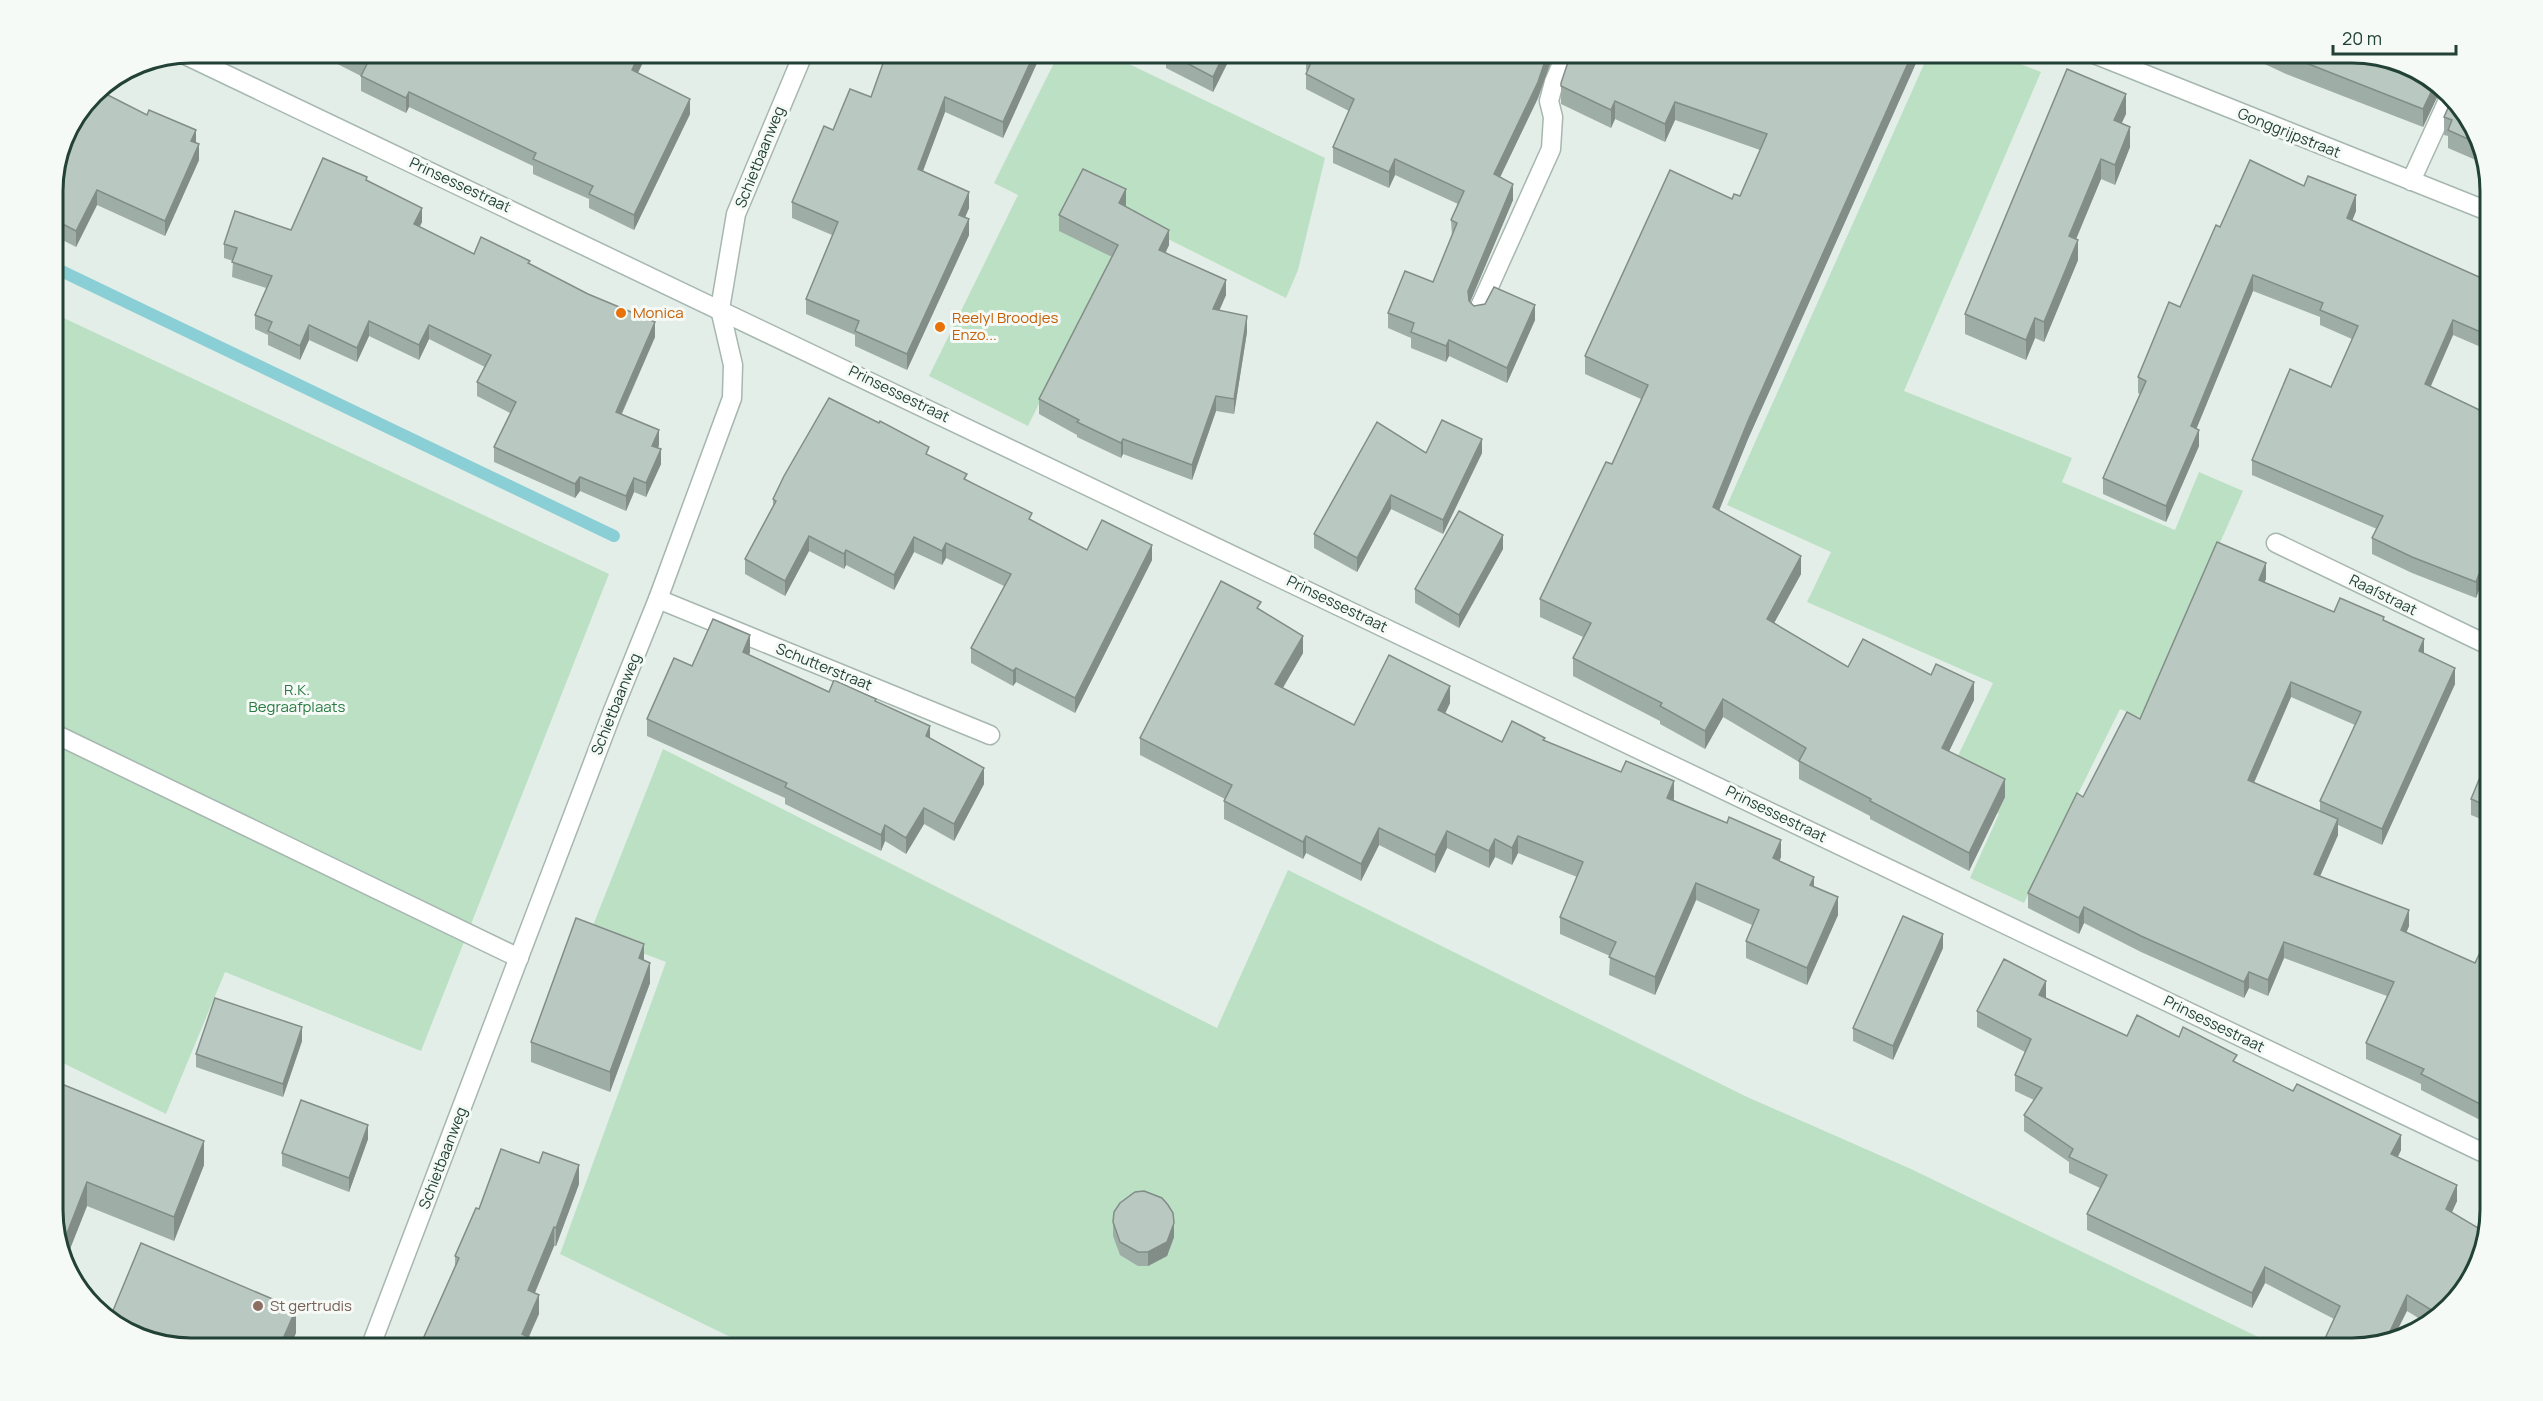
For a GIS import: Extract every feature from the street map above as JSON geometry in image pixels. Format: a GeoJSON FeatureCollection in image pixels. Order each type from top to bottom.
{"type":"FeatureCollection","features":[{"type":"Feature","properties":{"kind":"street","name":"Prinsessestraat"},"geometry":{"type":"LineString","coordinates":[[202,63],[2480,1151]]}},
{"type":"Feature","properties":{"kind":"street","name":"Schietbaanweg"},"geometry":{"type":"LineString","coordinates":[[374,1338],[612,713],[658,599],[732,398],[733,365],[720,309],[739,206],[799,63]]}},
{"type":"Feature","properties":{"kind":"street"},"geometry":{"type":"LineString","coordinates":[[1478,311],[1551,149],[1553,117],[1549,101],[1562,63]]}},
{"type":"Feature","properties":{"kind":"street","name":"Gonggrijpstraat"},"geometry":{"type":"LineString","coordinates":[[2116,63],[2480,208]]}},
{"type":"Feature","properties":{"kind":"street"},"geometry":{"type":"LineString","coordinates":[[2411,181],[2446,104]]}},
{"type":"Feature","properties":{"kind":"street","name":"Raafstraat"},"geometry":{"type":"LineString","coordinates":[[2276,543],[2480,641]]}},
{"type":"Feature","properties":{"kind":"street","name":"Schutterstraat"},"geometry":{"type":"LineString","coordinates":[[658,599],[990,735]]}},
{"type":"Feature","properties":{"kind":"street"},"geometry":{"type":"LineString","coordinates":[[63,738],[519,958]]}},
{"type":"Feature","properties":{"kind":"green space"},"geometry":{"type":"Polygon","coordinates":[[[1054,63],[1127,63],[1325,158],[1298,270],[1286,298],[1130,220],[1028,426],[929,376],[1018,195],[994,183],[1054,63]]]}},
{"type":"Feature","properties":{"kind":"green space"},"geometry":{"type":"Polygon","coordinates":[[[1925,63],[2017,63],[2041,72],[1904,391],[2072,458],[2062,482],[2175,530],[2199,472],[2243,491],[2142,718],[2120,709],[2024,903],[1970,878],[1999,814],[1942,789],[1993,683],[1807,602],[1831,552],[1727,505],[1925,63]]]}},
{"type":"Feature","properties":{"kind":"green space","name":"R.K. Begraafplaats"},"geometry":{"type":"Polygon","coordinates":[[[63,318],[609,574],[421,1051],[225,972],[166,1114],[63,1063],[63,318]]]}},
{"type":"Feature","properties":{"kind":"green space"},"geometry":{"type":"Polygon","coordinates":[[[663,749],[1217,1028],[1288,870],[1745,1096],[1911,1169],[2260,1338],[732,1338],[560,1254],[666,962],[590,933],[663,749]]]}},
{"type":"Feature","properties":{"kind":"building"},"geometry":{"type":"Polygon","coordinates":[[[365,63],[635,63],[632,70],[690,99],[634,215],[589,194],[593,186],[533,159],[536,153],[409,92],[406,98],[361,76],[367,64],[365,63]]]}},
{"type":"Feature","properties":{"kind":"building"},"geometry":{"type":"Polygon","coordinates":[[[883,63],[1030,63],[1003,122],[945,97],[918,169],[969,192],[959,215],[969,219],[907,354],[855,331],[859,321],[806,299],[838,222],[792,202],[824,126],[833,130],[850,89],[871,97],[883,63]]]}},
{"type":"Feature","properties":{"kind":"building"},"geometry":{"type":"Polygon","coordinates":[[[1187,63],[1220,63],[1213,77],[1187,63]]]}},
{"type":"Feature","properties":{"kind":"building"},"geometry":{"type":"Polygon","coordinates":[[[1311,63],[1544,63],[1538,82],[1494,174],[1513,184],[1468,291],[1469,301],[1474,306],[1485,304],[1494,287],[1535,305],[1507,368],[1449,340],[1446,346],[1411,332],[1414,323],[1388,313],[1405,271],[1433,282],[1457,223],[1451,220],[1464,191],[1395,159],[1389,172],[1333,147],[1354,99],[1306,74],[1311,63]]]}},
{"type":"Feature","properties":{"kind":"building"},"geometry":{"type":"Polygon","coordinates":[[[1568,63],[1908,63],[1748,421],[1713,507],[1801,556],[1767,619],[1848,667],[1863,639],[1931,675],[1936,664],[1974,682],[1942,748],[2005,779],[1969,853],[1799,761],[1806,748],[1723,699],[1705,731],[1660,706],[1662,703],[1573,658],[1591,623],[1540,599],[1606,462],[1612,464],[1648,385],[1585,356],[1670,170],[1732,199],[1734,194],[1740,196],[1767,134],[1675,102],[1665,124],[1615,101],[1611,110],[1561,86],[1568,63]]]}},
{"type":"Feature","properties":{"kind":"building"},"geometry":{"type":"Polygon","coordinates":[[[2306,63],[2369,64],[2409,76],[2432,91],[2423,109],[2306,63]]]}},
{"type":"Feature","properties":{"kind":"building"},"geometry":{"type":"Polygon","coordinates":[[[2067,69],[2126,94],[2114,120],[2130,127],[2115,165],[2101,159],[2069,236],[2078,240],[2044,322],[2035,318],[2026,340],[1965,314],[2067,69]]]}},
{"type":"Feature","properties":{"kind":"building"},"geometry":{"type":"Polygon","coordinates":[[[107,94],[147,115],[149,110],[196,130],[191,141],[199,144],[165,221],[97,190],[76,231],[63,224],[64,174],[76,134],[100,100],[107,94]]]}},
{"type":"Feature","properties":{"kind":"building"},"geometry":{"type":"Polygon","coordinates":[[[2449,107],[2459,120],[2469,140],[2448,130],[2452,120],[2444,117],[2449,107]]]}},
{"type":"Feature","properties":{"kind":"building"},"geometry":{"type":"Polygon","coordinates":[[[323,158],[367,177],[366,180],[422,208],[414,224],[474,254],[481,237],[530,261],[528,263],[588,294],[655,322],[616,412],[659,430],[652,446],[661,449],[646,483],[634,478],[626,496],[580,477],[575,484],[494,447],[516,402],[477,382],[491,355],[429,325],[419,345],[369,321],[357,348],[309,325],[300,346],[268,331],[272,322],[255,315],[272,276],[232,262],[237,248],[224,244],[235,211],[291,230],[323,158]]]}},
{"type":"Feature","properties":{"kind":"building"},"geometry":{"type":"Polygon","coordinates":[[[2250,160],[2304,186],[2308,176],[2356,195],[2347,218],[2480,277],[2480,332],[2453,320],[2425,384],[2480,410],[2480,575],[2476,582],[2412,557],[2372,538],[2383,516],[2252,460],[2290,369],[2331,387],[2358,326],[2320,310],[2323,303],[2253,275],[2191,426],[2199,430],[2166,506],[2103,478],[2146,381],[2138,377],[2169,302],[2180,307],[2216,225],[2220,227],[2250,160]]]}},
{"type":"Feature","properties":{"kind":"building"},"geometry":{"type":"Polygon","coordinates":[[[1083,169],[1126,189],[1119,203],[1169,230],[1159,250],[1226,280],[1213,309],[1247,316],[1234,399],[1216,396],[1192,465],[1123,439],[1121,443],[1077,422],[1079,420],[1039,399],[1118,245],[1059,215],[1083,169]]]}},
{"type":"Feature","properties":{"kind":"building"},"geometry":{"type":"Polygon","coordinates":[[[829,398],[929,447],[926,454],[967,474],[964,479],[1032,513],[1029,519],[1087,550],[1102,520],[1152,545],[1075,698],[1016,668],[1013,671],[971,648],[1011,574],[946,543],[942,551],[914,537],[894,575],[846,550],[844,554],[809,536],[785,581],[745,559],[776,501],[773,499],[784,476],[829,398]]]}},
{"type":"Feature","properties":{"kind":"building"},"geometry":{"type":"Polygon","coordinates":[[[1442,420],[1482,439],[1443,520],[1391,495],[1357,558],[1314,534],[1377,422],[1426,453],[1442,420]]]}},
{"type":"Feature","properties":{"kind":"building"},"geometry":{"type":"Polygon","coordinates":[[[1459,511],[1503,535],[1459,615],[1415,589],[1459,511]]]}},
{"type":"Feature","properties":{"kind":"building"},"geometry":{"type":"Polygon","coordinates":[[[2217,542],[2266,563],[2259,580],[2334,612],[2340,598],[2384,617],[2383,620],[2424,639],[2419,651],[2455,668],[2382,829],[2320,801],[2361,712],[2291,682],[2248,780],[2338,819],[2314,874],[2409,910],[2401,930],[2475,963],[2480,953],[2480,1104],[2421,1074],[2424,1069],[2366,1043],[2394,982],[2284,942],[2268,980],[2249,972],[2244,982],[2141,936],[2084,907],[2079,918],[2028,893],[2077,793],[2083,797],[2127,712],[2140,719],[2217,542]]]}},
{"type":"Feature","properties":{"kind":"building"},"geometry":{"type":"Polygon","coordinates":[[[1221,581],[1261,602],[1257,608],[1303,636],[1275,684],[1354,725],[1389,655],[1450,686],[1438,710],[1502,742],[1512,721],[1545,738],[1543,740],[1621,772],[1626,761],[1674,781],[1667,798],[1727,823],[1729,817],[1781,840],[1773,858],[1814,877],[1810,885],[1838,897],[1807,968],[1746,941],[1759,910],[1696,883],[1655,977],[1609,957],[1616,942],[1560,917],[1583,862],[1518,836],[1512,848],[1495,839],[1489,851],[1447,831],[1435,855],[1379,828],[1361,864],[1306,836],[1303,842],[1224,801],[1232,785],[1140,738],[1221,581]]]}},
{"type":"Feature","properties":{"kind":"building"},"geometry":{"type":"Polygon","coordinates":[[[713,619],[750,635],[743,652],[829,692],[834,680],[876,699],[875,701],[930,726],[926,736],[984,768],[954,824],[924,808],[906,838],[885,825],[881,835],[785,787],[787,783],[647,719],[674,658],[692,666],[713,619]]]}},
{"type":"Feature","properties":{"kind":"building"},"geometry":{"type":"Polygon","coordinates":[[[2480,777],[2480,803],[2471,799],[2480,777]]]}},
{"type":"Feature","properties":{"kind":"building"},"geometry":{"type":"Polygon","coordinates":[[[1903,916],[1943,934],[1893,1046],[1853,1028],[1903,916]]]}},
{"type":"Feature","properties":{"kind":"building"},"geometry":{"type":"Polygon","coordinates":[[[576,918],[644,944],[639,958],[650,963],[610,1072],[531,1042],[576,918]]]}},
{"type":"Feature","properties":{"kind":"building"},"geometry":{"type":"Polygon","coordinates":[[[2004,959],[2046,981],[2039,995],[2127,1036],[2137,1015],[2179,1037],[2183,1027],[2237,1055],[2233,1061],[2293,1091],[2297,1084],[2401,1135],[2391,1154],[2457,1185],[2446,1209],[2479,1228],[2467,1267],[2448,1295],[2432,1310],[2407,1295],[2390,1332],[2369,1337],[2325,1338],[2340,1306],[2265,1267],[2252,1293],[2087,1214],[2107,1175],[2069,1157],[2073,1149],[2024,1115],[2042,1088],[2015,1075],[2031,1039],[1977,1011],[2004,959]]]}},
{"type":"Feature","properties":{"kind":"building"},"geometry":{"type":"Polygon","coordinates":[[[215,998],[302,1027],[283,1084],[196,1054],[215,998]]]}},
{"type":"Feature","properties":{"kind":"building"},"geometry":{"type":"Polygon","coordinates":[[[63,1085],[204,1141],[174,1217],[87,1182],[66,1237],[63,1219],[63,1085]]]}},
{"type":"Feature","properties":{"kind":"building"},"geometry":{"type":"Polygon","coordinates":[[[301,1100],[368,1125],[349,1178],[282,1153],[301,1100]]]}},
{"type":"Feature","properties":{"kind":"building"},"geometry":{"type":"Polygon","coordinates":[[[501,1149],[539,1163],[543,1152],[579,1165],[556,1228],[554,1227],[528,1290],[539,1295],[522,1334],[531,1338],[423,1338],[459,1258],[455,1256],[476,1208],[479,1209],[501,1149]]]}},
{"type":"Feature","properties":{"kind":"building"},"geometry":{"type":"Polygon","coordinates":[[[1144,1191],[1162,1198],[1173,1213],[1174,1223],[1167,1242],[1148,1252],[1138,1252],[1120,1242],[1113,1222],[1114,1212],[1120,1203],[1135,1192],[1144,1191]]]}},
{"type":"Feature","properties":{"kind":"building"},"geometry":{"type":"Polygon","coordinates":[[[141,1243],[296,1309],[283,1338],[166,1336],[134,1325],[113,1311],[141,1243]]]}},
{"type":"Feature","properties":{"kind":"waterway"},"geometry":{"type":"LineString","coordinates":[[63,272],[614,536]]}},
{"type":"Feature","properties":{"kind":"place","name":"Monica"},"geometry":{"type":"Point","coordinates":[621,313]}},
{"type":"Feature","properties":{"kind":"place","name":"Reelyl Broodjes Enzo..."},"geometry":{"type":"Point","coordinates":[940,327]}},
{"type":"Feature","properties":{"kind":"place","name":"St gertrudis"},"geometry":{"type":"Point","coordinates":[258,1306]}}]}
